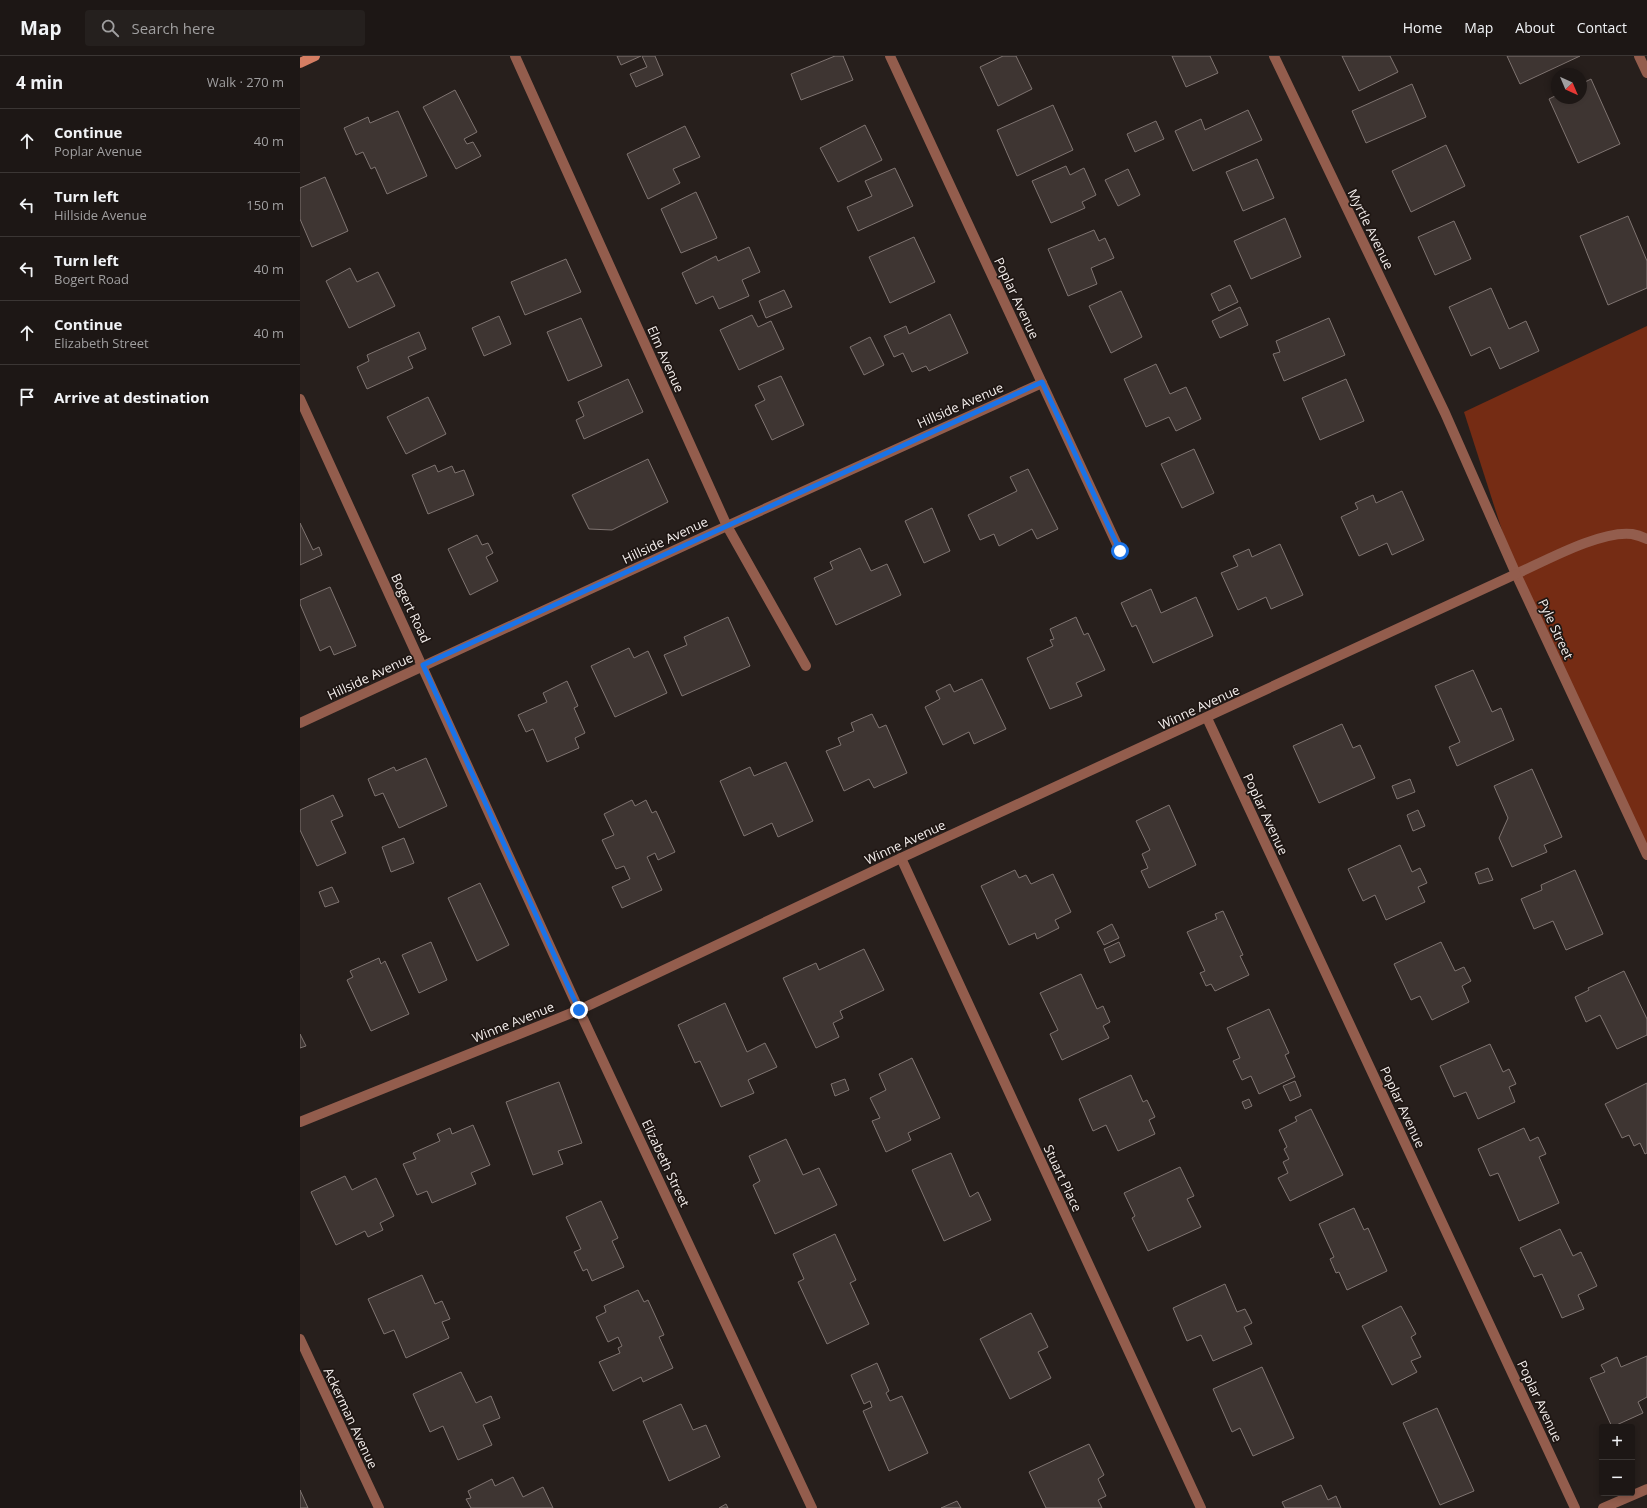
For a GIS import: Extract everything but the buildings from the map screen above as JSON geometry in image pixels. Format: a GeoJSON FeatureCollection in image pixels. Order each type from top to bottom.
{"type":"FeatureCollection","features":[{"type":"Feature","properties":{"kind":"street"},"geometry":{"type":"LineString","coordinates":[[300,63],[315,56]]}},
{"type":"Feature","properties":{"kind":"street","name":"Elm Avenue"},"geometry":{"type":"LineString","coordinates":[[515,56],[727,526],[806,666]]}},
{"type":"Feature","properties":{"kind":"street","name":"Poplar Avenue"},"geometry":{"type":"LineString","coordinates":[[890,56],[1120,551]]}},
{"type":"Feature","properties":{"kind":"street","name":"Myrtle Avenue"},"geometry":{"type":"LineString","coordinates":[[1274,56],[1445,413]]}},
{"type":"Feature","properties":{"kind":"street"},"geometry":{"type":"LineString","coordinates":[[1639,56],[1647,74]]}},
{"type":"Feature","properties":{"kind":"street","name":"Hillside Avenue"},"geometry":{"type":"LineString","coordinates":[[300,723],[423,665],[1042,382]]}},
{"type":"Feature","properties":{"kind":"street","name":"Bogert Road"},"geometry":{"type":"LineString","coordinates":[[300,400],[497,829]]}},
{"type":"Feature","properties":{"kind":"street","name":"Pyle Street"},"geometry":{"type":"LineString","coordinates":[[1445,413],[1516,574],[1647,855]]}},
{"type":"Feature","properties":{"kind":"street","name":"Winne Avenue"},"geometry":{"type":"LineString","coordinates":[[300,1122],[579,1010],[901,858],[1516,574],[1589,542],[1613,535],[1633,534],[1647,539]]}},
{"type":"Feature","properties":{"kind":"street","name":"Poplar Avenue"},"geometry":{"type":"LineString","coordinates":[[1207,718],[1575,1508]]}},
{"type":"Feature","properties":{"kind":"street","name":"Elizabeth Street"},"geometry":{"type":"LineString","coordinates":[[497,829],[579,1010],[812,1508]]}},
{"type":"Feature","properties":{"kind":"street","name":"Stuart Place"},"geometry":{"type":"LineString","coordinates":[[901,858],[1201,1508]]}},
{"type":"Feature","properties":{"kind":"street","name":"Ackerman Avenue"},"geometry":{"type":"LineString","coordinates":[[300,1339],[379,1508]]}},
{"type":"Feature","properties":{"kind":"street"},"geometry":{"type":"LineString","coordinates":[[1603,1508],[1647,1490]]}},
{"type":"Feature","properties":{"kind":"shaded area"},"geometry":{"type":"Polygon","coordinates":[[[1647,326],[1647,855],[1516,574],[1464,412],[1647,326]]]}},
{"type":"Feature","properties":{"kind":"route"},"geometry":{"type":"LineString","coordinates":[[579,1010],[423,665],[1042,382],[1120,551]]}}]}
